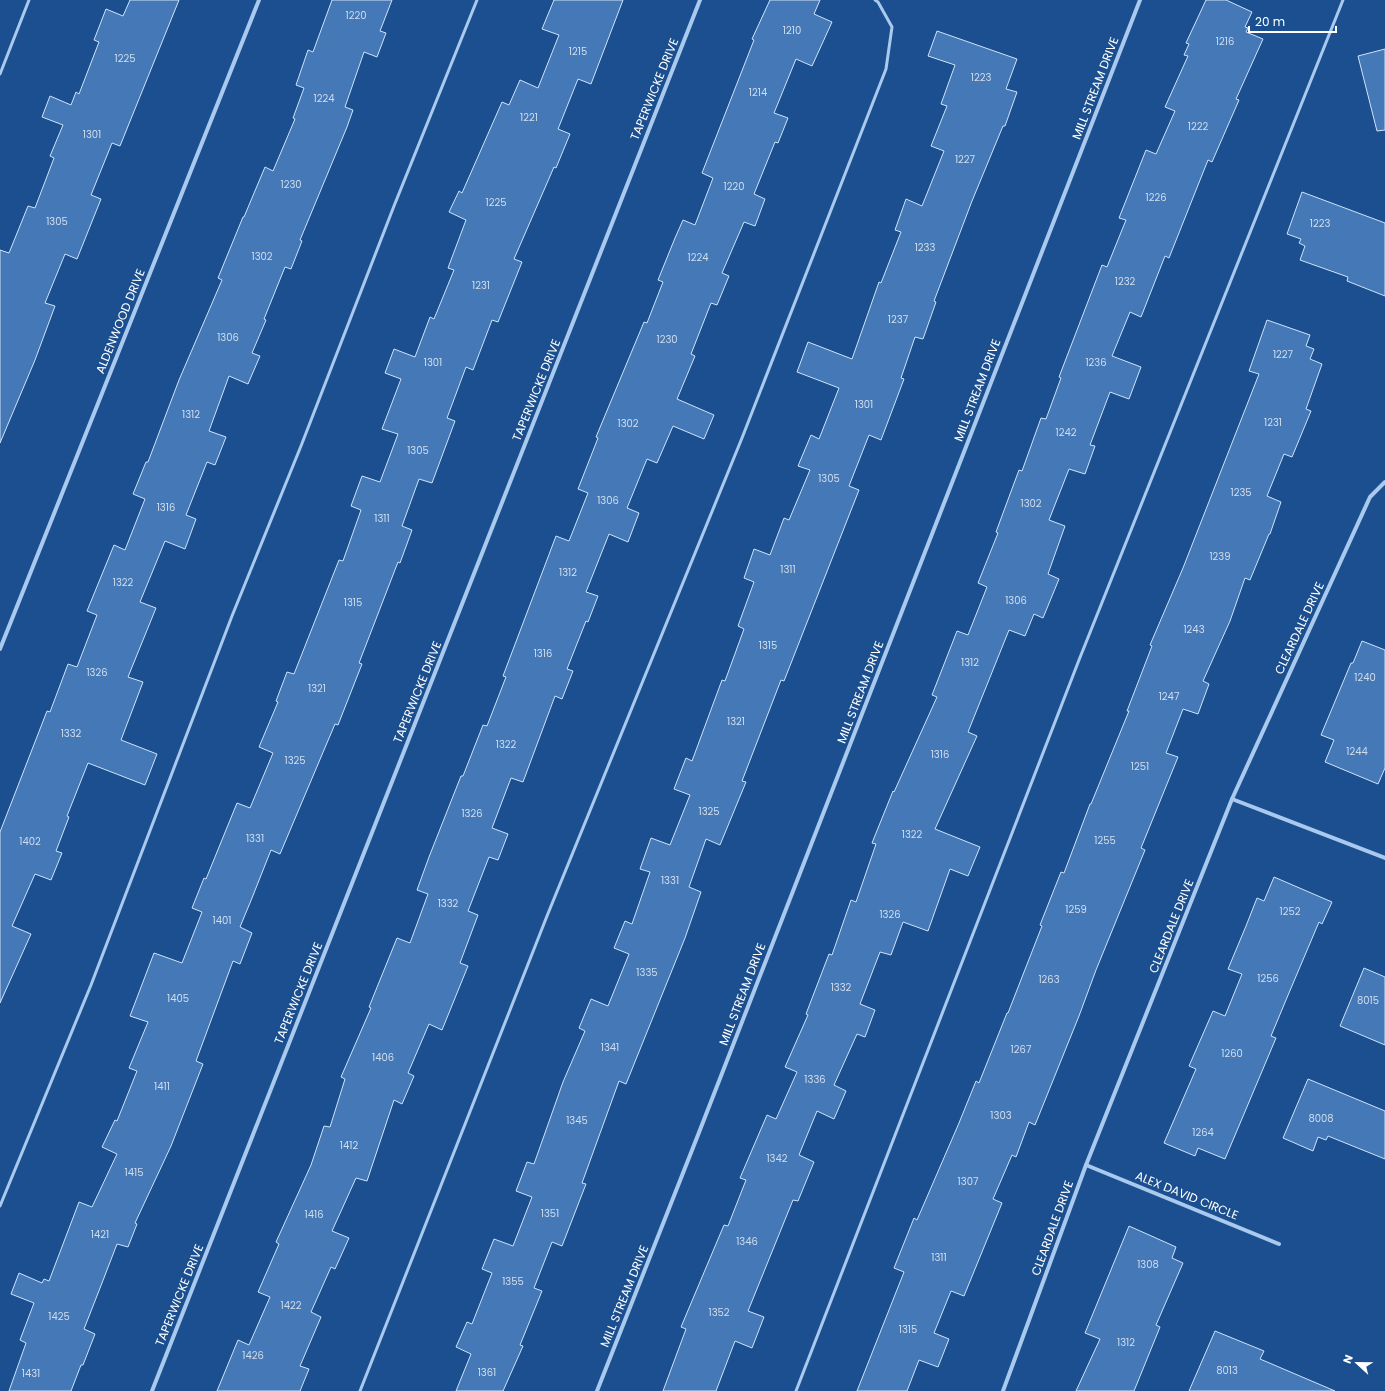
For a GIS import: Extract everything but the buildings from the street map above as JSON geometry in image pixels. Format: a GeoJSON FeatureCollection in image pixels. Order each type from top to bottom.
{"type":"FeatureCollection","features":[{"type":"Feature","properties":{"kind":"street","name":"ALDENWOOD DRIVE"},"geometry":{"type":"LineString","coordinates":[[0,649],[258,0]]}},
{"type":"Feature","properties":{"kind":"street","name":"TAPERWICKE DRIVE"},"geometry":{"type":"LineString","coordinates":[[152,1391],[700,0]]}},
{"type":"Feature","properties":{"kind":"street","name":"MILL STREAM DRIVE"},"geometry":{"type":"LineString","coordinates":[[597,1391],[1140,0]]}},
{"type":"Feature","properties":{"kind":"street","name":"CLEARDALE DRIVE"},"geometry":{"type":"LineString","coordinates":[[1003,1391],[1086,1165],[1232,799],[1370,497],[1385,482]]}},
{"type":"Feature","properties":{"kind":"street"},"geometry":{"type":"LineString","coordinates":[[1232,799],[1385,858]]}},
{"type":"Feature","properties":{"kind":"street","name":"ALEX DAVID CIRCLE"},"geometry":{"type":"LineString","coordinates":[[1086,1165],[1279,1244]]}},
{"type":"Feature","properties":{"kind":"lane"},"geometry":{"type":"LineString","coordinates":[[0,74],[29,0]]}},
{"type":"Feature","properties":{"kind":"lane"},"geometry":{"type":"LineString","coordinates":[[0,1206],[91,985],[232,616],[301,446],[394,206],[477,0]]}},
{"type":"Feature","properties":{"kind":"lane"},"geometry":{"type":"LineString","coordinates":[[360,1391],[547,916],[742,438],[886,69],[892,27],[878,2],[875,0]]}},
{"type":"Feature","properties":{"kind":"lane"},"geometry":{"type":"LineString","coordinates":[[796,1391],[1079,660],[1343,0]]}}]}
